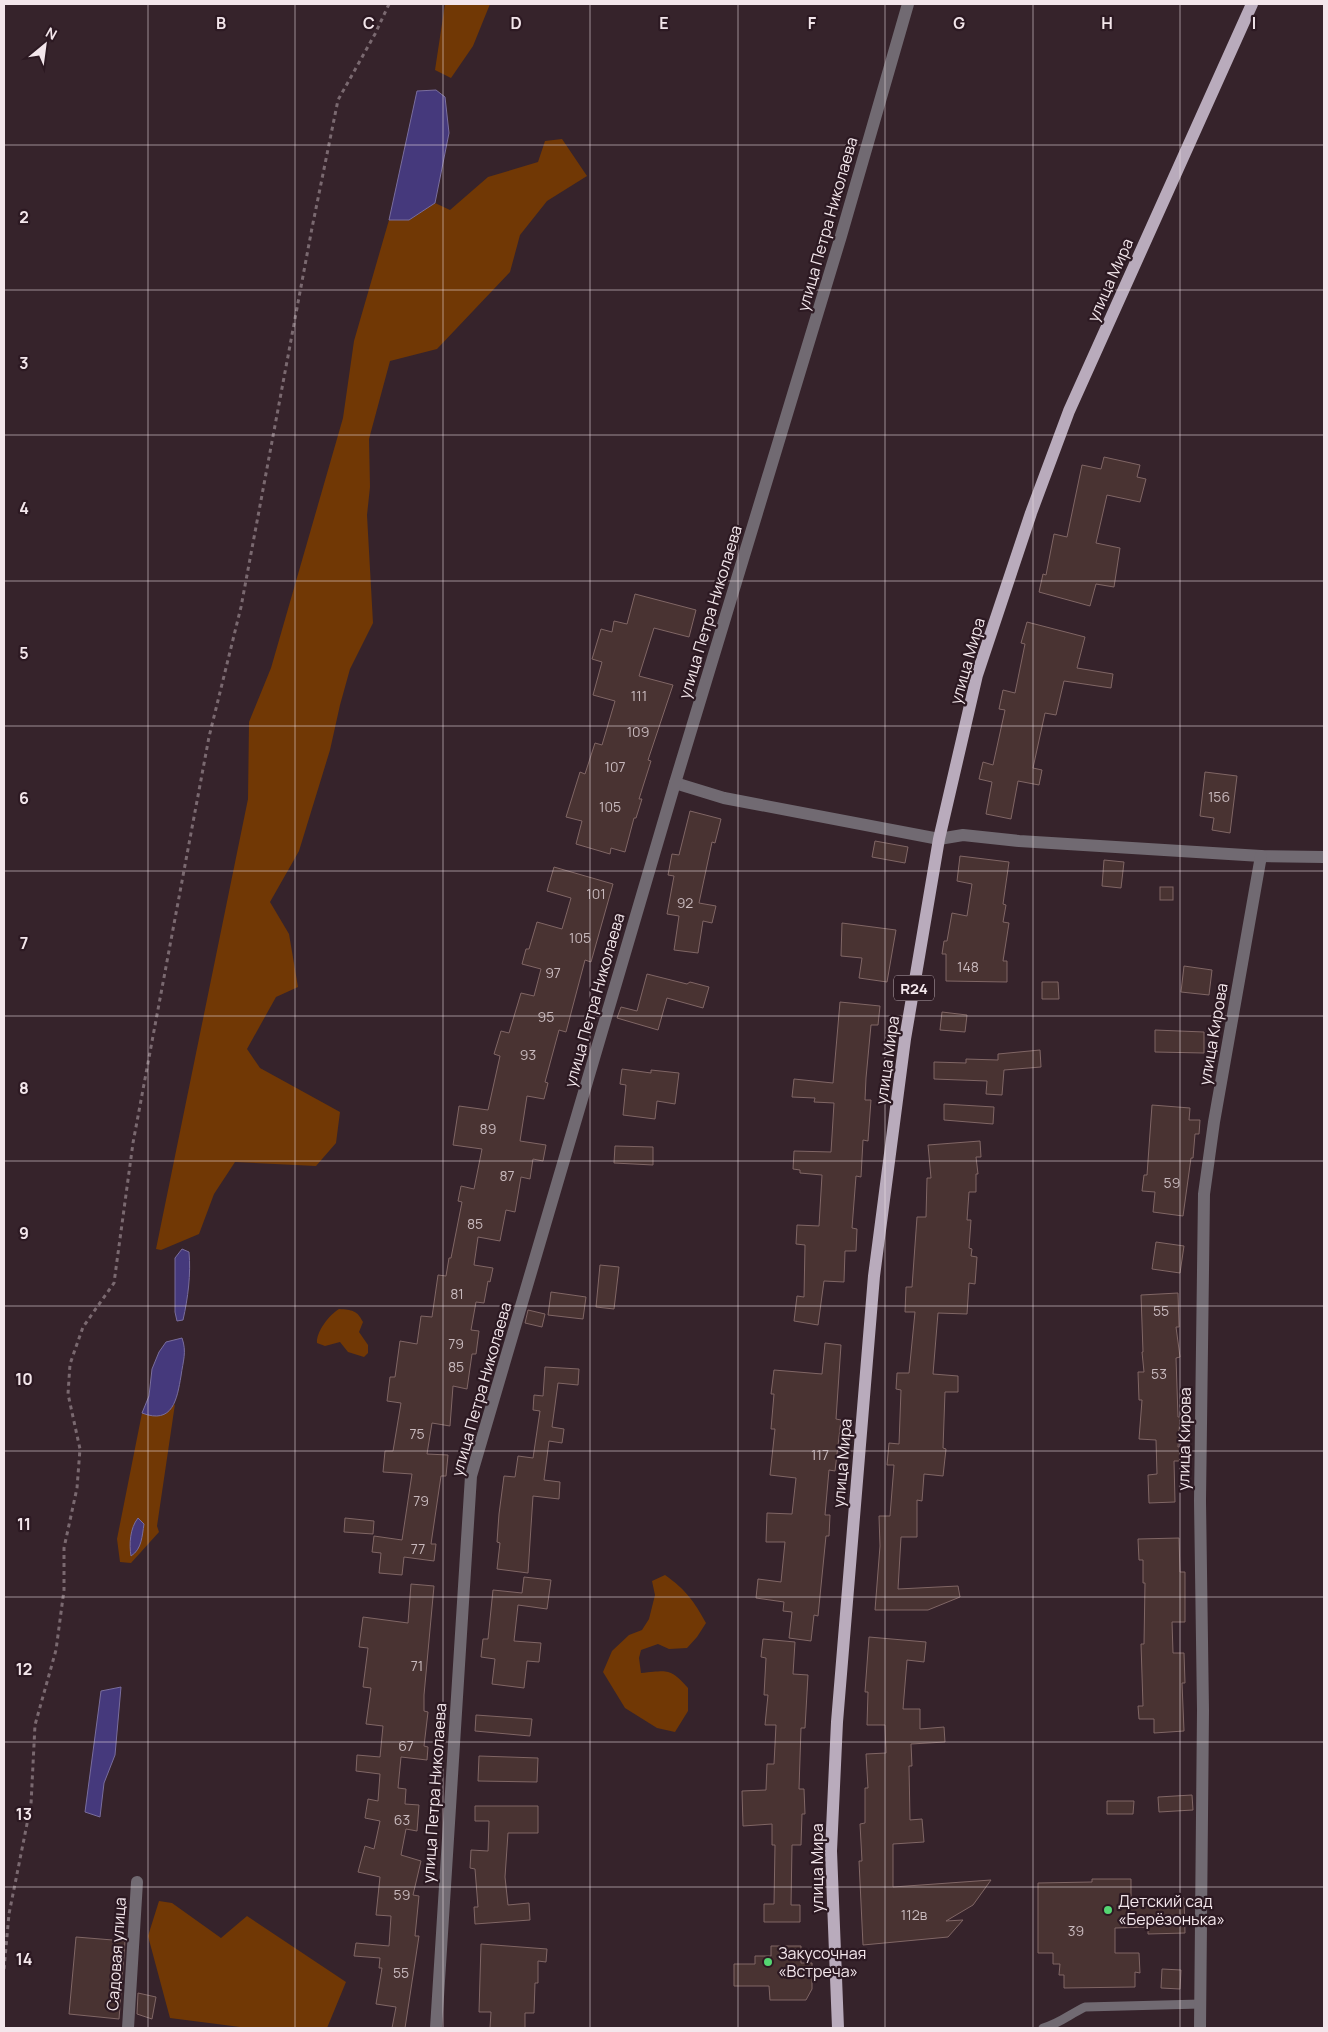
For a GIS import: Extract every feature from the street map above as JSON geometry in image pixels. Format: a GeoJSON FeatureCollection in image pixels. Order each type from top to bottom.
{"type":"FeatureCollection","features":[{"type":"Feature","properties":{"kind":"main road","name":"улица Мира"},"geometry":{"type":"LineString","coordinates":[[838,2028],[831,1851],[836,1742],[873,1286],[906,1039],[939,839],[977,675],[1031,513],[1070,411],[1252,4]]}},
{"type":"Feature","properties":{"kind":"street","name":"улица Петра Николаева"},"geometry":{"type":"LineString","coordinates":[[436,2028],[471,1476],[675,783],[841,236],[908,4]]}},
{"type":"Feature","properties":{"kind":"street"},"geometry":{"type":"LineString","coordinates":[[675,783],[724,798],[939,839],[963,835],[1018,841],[1261,856],[1324,857]]}},
{"type":"Feature","properties":{"kind":"street","name":"улица Кирова"},"geometry":{"type":"LineString","coordinates":[[1200,2028],[1203,1710],[1200,1501],[1204,1194],[1214,1122],[1261,856]]}},
{"type":"Feature","properties":{"kind":"street","name":"Садовая улица"},"geometry":{"type":"LineString","coordinates":[[128,2028],[137,1882]]}},
{"type":"Feature","properties":{"kind":"lane"},"geometry":{"type":"LineString","coordinates":[[1043,2028],[1054,2026],[1072,2013],[1085,2007],[1201,2004]]}},
{"type":"Feature","properties":{"kind":"path"},"geometry":{"type":"LineString","coordinates":[[4,1969],[9,1914],[31,1804],[35,1725],[56,1650],[64,1590],[64,1548],[77,1488],[80,1448],[68,1394],[70,1364],[83,1327],[114,1282],[133,1143],[209,737],[241,607],[310,238],[338,100],[375,34],[389,4]]}},
{"type":"Feature","properties":{"kind":"shaded area"},"geometry":{"type":"Polygon","coordinates":[[[445,4],[490,4],[473,46],[451,78],[435,70],[445,4]]]}},
{"type":"Feature","properties":{"kind":"shaded area"},"geometry":{"type":"Polygon","coordinates":[[[436,90],[445,97],[449,133],[435,203],[409,220],[389,220],[417,91],[436,90]]]}},
{"type":"Feature","properties":{"kind":"shaded area"},"geometry":{"type":"Polygon","coordinates":[[[562,139],[587,176],[547,201],[520,235],[510,272],[437,349],[390,361],[369,439],[370,487],[367,515],[373,623],[350,669],[330,750],[299,851],[270,902],[289,934],[298,987],[276,997],[247,1049],[260,1068],[340,1112],[336,1143],[316,1166],[235,1162],[214,1194],[199,1234],[161,1250],[156,1249],[248,799],[249,722],[271,668],[343,418],[354,341],[389,220],[409,220],[435,203],[450,210],[488,177],[538,162],[545,141],[562,139]]]}},
{"type":"Feature","properties":{"kind":"shaded area"},"geometry":{"type":"Polygon","coordinates":[[[182,1249],[189,1252],[188,1295],[183,1320],[177,1321],[175,1312],[175,1258],[182,1249]]]}},
{"type":"Feature","properties":{"kind":"shaded area"},"geometry":{"type":"Polygon","coordinates":[[[339,1309],[354,1311],[363,1322],[359,1332],[368,1345],[368,1353],[364,1357],[348,1352],[340,1342],[325,1346],[317,1343],[324,1324],[339,1309]]]}},
{"type":"Feature","properties":{"kind":"shaded area"},"geometry":{"type":"Polygon","coordinates":[[[182,1338],[184,1361],[178,1393],[172,1408],[161,1416],[142,1413],[149,1396],[152,1369],[159,1352],[166,1342],[182,1338]]]}},
{"type":"Feature","properties":{"kind":"shaded area"},"geometry":{"type":"Polygon","coordinates":[[[175,1404],[157,1526],[159,1532],[131,1563],[120,1562],[117,1539],[142,1413],[160,1414],[175,1404]]]}},
{"type":"Feature","properties":{"kind":"shaded area"},"geometry":{"type":"Polygon","coordinates":[[[138,1518],[144,1524],[142,1538],[137,1550],[131,1556],[131,1536],[133,1526],[138,1518]]]}},
{"type":"Feature","properties":{"kind":"shaded area"},"geometry":{"type":"Polygon","coordinates":[[[665,1575],[689,1596],[706,1623],[687,1648],[669,1649],[658,1644],[641,1650],[639,1658],[641,1673],[663,1671],[672,1673],[688,1688],[688,1711],[675,1732],[657,1728],[625,1708],[603,1672],[612,1651],[629,1635],[642,1630],[649,1619],[655,1595],[652,1581],[665,1575]]]}},
{"type":"Feature","properties":{"kind":"shaded area"},"geometry":{"type":"Polygon","coordinates":[[[121,1687],[115,1755],[104,1783],[100,1817],[85,1812],[101,1691],[121,1687]]]}},
{"type":"Feature","properties":{"kind":"shaded area"},"geometry":{"type":"Polygon","coordinates":[[[159,1901],[172,1903],[221,1938],[247,1916],[346,1982],[327,2028],[248,2028],[170,2018],[148,1936],[159,1901]]]}},
{"type":"Feature","properties":{"kind":"building"},"geometry":{"type":"Polygon","coordinates":[[[1104,457],[1140,465],[1137,477],[1146,479],[1140,502],[1107,495],[1096,543],[1120,548],[1114,587],[1096,584],[1090,606],[1039,592],[1043,574],[1046,575],[1054,534],[1067,537],[1082,465],[1101,469],[1104,457]]]}},
{"type":"Feature","properties":{"kind":"building"},"geometry":{"type":"Polygon","coordinates":[[[635,594],[696,610],[689,637],[654,628],[639,676],[673,685],[648,760],[651,761],[639,799],[642,799],[636,818],[634,818],[625,852],[611,848],[610,854],[576,844],[582,821],[566,817],[580,772],[585,774],[595,743],[602,745],[615,701],[593,695],[602,662],[592,659],[601,629],[612,632],[614,621],[627,624],[635,594]]]}},
{"type":"Feature","properties":{"kind":"building"},"geometry":{"type":"Polygon","coordinates":[[[1027,622],[1085,637],[1077,668],[1113,674],[1111,688],[1064,681],[1056,715],[1045,713],[1033,768],[1042,770],[1039,785],[1018,781],[1011,819],[986,814],[992,782],[979,779],[983,762],[993,765],[1005,710],[999,709],[1003,690],[1015,693],[1025,644],[1021,643],[1027,622]]]}},
{"type":"Feature","properties":{"kind":"building"},"geometry":{"type":"Polygon","coordinates":[[[1205,772],[1237,776],[1230,833],[1212,830],[1214,818],[1200,816],[1205,772]]]}},
{"type":"Feature","properties":{"kind":"building"},"geometry":{"type":"Polygon","coordinates":[[[690,811],[721,819],[715,843],[712,842],[699,903],[716,906],[712,923],[703,921],[698,953],[674,950],[679,916],[667,914],[674,876],[668,875],[672,854],[679,855],[690,811]]]}},
{"type":"Feature","properties":{"kind":"building"},"geometry":{"type":"Polygon","coordinates":[[[875,841],[908,847],[905,863],[872,857],[875,841]]]}},
{"type":"Feature","properties":{"kind":"building"},"geometry":{"type":"Polygon","coordinates":[[[960,856],[1009,862],[1003,904],[1006,905],[1003,922],[1009,923],[1003,961],[1007,961],[1007,982],[946,981],[946,954],[942,954],[944,941],[947,941],[952,913],[967,916],[972,884],[957,881],[960,856]]]}},
{"type":"Feature","properties":{"kind":"building"},"geometry":{"type":"Polygon","coordinates":[[[1104,860],[1124,862],[1121,888],[1102,886],[1104,860]]]}},
{"type":"Feature","properties":{"kind":"building"},"geometry":{"type":"Polygon","coordinates":[[[554,867],[613,884],[591,962],[585,960],[566,1032],[559,1030],[545,1082],[548,1083],[544,1099],[527,1096],[520,1141],[546,1145],[543,1161],[533,1159],[530,1179],[521,1177],[515,1212],[506,1210],[500,1241],[478,1237],[474,1265],[493,1268],[490,1282],[488,1281],[484,1303],[476,1302],[471,1330],[479,1331],[476,1354],[472,1354],[467,1389],[453,1386],[450,1426],[432,1423],[427,1454],[448,1455],[446,1476],[441,1476],[431,1544],[436,1544],[434,1561],[404,1557],[402,1575],[379,1573],[381,1553],[372,1552],[374,1536],[402,1540],[412,1474],[383,1472],[385,1451],[393,1451],[401,1403],[387,1401],[390,1377],[395,1377],[400,1341],[417,1344],[421,1316],[432,1317],[438,1275],[446,1276],[449,1258],[451,1258],[462,1202],[458,1201],[461,1186],[474,1189],[482,1149],[453,1145],[459,1106],[488,1110],[500,1056],[494,1054],[501,1031],[509,1033],[521,993],[534,996],[541,969],[522,964],[526,949],[529,949],[537,922],[562,929],[571,898],[547,891],[554,867]]]}},
{"type":"Feature","properties":{"kind":"building"},"geometry":{"type":"Polygon","coordinates":[[[1160,887],[1173,887],[1173,900],[1160,900],[1160,887]]]}},
{"type":"Feature","properties":{"kind":"building"},"geometry":{"type":"Polygon","coordinates":[[[842,923],[896,930],[887,982],[859,978],[862,958],[841,956],[842,923]]]}},
{"type":"Feature","properties":{"kind":"building"},"geometry":{"type":"Polygon","coordinates":[[[1184,966],[1212,970],[1209,995],[1181,992],[1184,966]]]}},
{"type":"Feature","properties":{"kind":"building"},"geometry":{"type":"Polygon","coordinates":[[[647,974],[687,984],[690,982],[709,987],[703,1008],[667,998],[658,1030],[617,1018],[621,1007],[637,1011],[647,974]]]}},
{"type":"Feature","properties":{"kind":"building"},"geometry":{"type":"Polygon","coordinates":[[[1042,982],[1058,982],[1059,999],[1042,999],[1042,982]]]}},
{"type":"Feature","properties":{"kind":"building"},"geometry":{"type":"Polygon","coordinates":[[[840,1002],[880,1006],[878,1025],[871,1025],[866,1078],[865,1100],[871,1100],[868,1141],[863,1140],[861,1177],[856,1176],[852,1228],[857,1229],[856,1251],[845,1251],[844,1282],[824,1281],[818,1325],[794,1321],[797,1296],[804,1297],[805,1245],[796,1244],[797,1225],[819,1226],[822,1175],[800,1173],[800,1170],[793,1169],[794,1151],[831,1152],[834,1103],[814,1102],[815,1098],[792,1097],[794,1079],[833,1083],[840,1002]]]}},
{"type":"Feature","properties":{"kind":"building"},"geometry":{"type":"Polygon","coordinates":[[[942,1012],[967,1015],[965,1032],[940,1030],[942,1012]]]}},
{"type":"Feature","properties":{"kind":"building"},"geometry":{"type":"Polygon","coordinates":[[[1155,1030],[1204,1032],[1204,1053],[1155,1052],[1155,1030]]]}},
{"type":"Feature","properties":{"kind":"building"},"geometry":{"type":"Polygon","coordinates":[[[1040,1050],[1041,1067],[1004,1070],[1002,1095],[986,1094],[987,1081],[934,1079],[934,1062],[966,1063],[966,1059],[998,1060],[998,1054],[1040,1050]]]}},
{"type":"Feature","properties":{"kind":"building"},"geometry":{"type":"Polygon","coordinates":[[[622,1069],[651,1073],[651,1070],[679,1073],[675,1104],[657,1101],[655,1119],[623,1115],[626,1085],[620,1084],[622,1069]]]}},
{"type":"Feature","properties":{"kind":"building"},"geometry":{"type":"Polygon","coordinates":[[[944,1104],[994,1107],[993,1124],[944,1120],[944,1104]]]}},
{"type":"Feature","properties":{"kind":"building"},"geometry":{"type":"Polygon","coordinates":[[[1152,1105],[1190,1108],[1189,1120],[1200,1120],[1199,1134],[1195,1134],[1183,1216],[1153,1212],[1155,1192],[1142,1191],[1144,1175],[1147,1175],[1152,1105]]]}},
{"type":"Feature","properties":{"kind":"building"},"geometry":{"type":"Polygon","coordinates":[[[980,1141],[981,1157],[976,1157],[978,1174],[976,1174],[976,1192],[969,1192],[967,1220],[971,1220],[969,1248],[972,1249],[971,1256],[977,1257],[975,1284],[969,1283],[967,1314],[938,1313],[933,1374],[958,1376],[958,1392],[945,1392],[943,1448],[946,1449],[943,1476],[924,1474],[922,1501],[917,1500],[917,1537],[901,1537],[898,1589],[958,1586],[960,1597],[928,1610],[875,1610],[880,1546],[879,1516],[890,1516],[894,1465],[887,1465],[889,1443],[899,1444],[901,1390],[896,1389],[897,1373],[909,1373],[915,1312],[905,1312],[906,1287],[912,1287],[917,1217],[926,1217],[927,1178],[931,1178],[928,1145],[980,1141]]]}},
{"type":"Feature","properties":{"kind":"building"},"geometry":{"type":"Polygon","coordinates":[[[615,1146],[653,1147],[653,1165],[614,1163],[615,1146]]]}},
{"type":"Feature","properties":{"kind":"building"},"geometry":{"type":"Polygon","coordinates":[[[1156,1242],[1184,1246],[1180,1273],[1152,1269],[1156,1242]]]}},
{"type":"Feature","properties":{"kind":"building"},"geometry":{"type":"Polygon","coordinates":[[[600,1265],[619,1267],[614,1309],[596,1307],[600,1265]]]}},
{"type":"Feature","properties":{"kind":"building"},"geometry":{"type":"Polygon","coordinates":[[[551,1292],[586,1297],[583,1319],[548,1315],[551,1292]]]}},
{"type":"Feature","properties":{"kind":"building"},"geometry":{"type":"Polygon","coordinates":[[[1178,1293],[1179,1327],[1176,1327],[1180,1357],[1176,1358],[1178,1417],[1180,1417],[1178,1447],[1185,1446],[1185,1461],[1174,1461],[1175,1502],[1149,1503],[1148,1475],[1157,1474],[1156,1440],[1139,1439],[1142,1400],[1139,1400],[1138,1372],[1144,1372],[1141,1295],[1178,1293]]]}},
{"type":"Feature","properties":{"kind":"building"},"geometry":{"type":"Polygon","coordinates":[[[528,1310],[545,1314],[542,1327],[525,1323],[528,1310]]]}},
{"type":"Feature","properties":{"kind":"building"},"geometry":{"type":"Polygon","coordinates":[[[825,1343],[841,1345],[836,1419],[841,1420],[835,1471],[829,1470],[825,1515],[830,1515],[829,1536],[826,1536],[818,1616],[814,1615],[811,1641],[789,1638],[792,1612],[783,1611],[784,1602],[756,1598],[758,1579],[781,1582],[785,1542],[766,1542],[767,1513],[792,1514],[796,1478],[770,1475],[775,1429],[771,1429],[774,1394],[771,1394],[774,1370],[822,1374],[825,1343]]]}},
{"type":"Feature","properties":{"kind":"building"},"geometry":{"type":"Polygon","coordinates":[[[545,1367],[579,1369],[578,1385],[558,1383],[552,1427],[564,1429],[562,1443],[549,1441],[544,1480],[560,1482],[559,1499],[533,1496],[528,1573],[497,1569],[500,1543],[497,1542],[499,1514],[504,1476],[515,1477],[518,1456],[533,1458],[540,1411],[533,1410],[534,1395],[543,1396],[545,1367]]]}},
{"type":"Feature","properties":{"kind":"building"},"geometry":{"type":"Polygon","coordinates":[[[345,1518],[374,1521],[373,1534],[344,1532],[345,1518]]]}},
{"type":"Feature","properties":{"kind":"building"},"geometry":{"type":"Polygon","coordinates":[[[1179,1538],[1180,1572],[1185,1572],[1185,1622],[1172,1622],[1173,1653],[1184,1653],[1185,1683],[1182,1683],[1184,1731],[1154,1733],[1154,1719],[1139,1719],[1138,1706],[1143,1706],[1141,1644],[1144,1644],[1145,1583],[1143,1583],[1143,1560],[1139,1560],[1138,1539],[1179,1538]]]}},
{"type":"Feature","properties":{"kind":"building"},"geometry":{"type":"Polygon","coordinates":[[[524,1577],[551,1580],[547,1609],[518,1605],[514,1641],[541,1643],[539,1662],[527,1661],[524,1688],[492,1684],[495,1659],[481,1657],[483,1639],[488,1639],[493,1590],[522,1593],[524,1577]]]}},
{"type":"Feature","properties":{"kind":"building"},"geometry":{"type":"Polygon","coordinates":[[[411,1584],[434,1586],[424,1695],[424,1711],[428,1712],[424,1746],[428,1747],[427,1760],[401,1757],[398,1788],[406,1789],[405,1804],[419,1805],[417,1831],[406,1829],[401,1855],[421,1861],[413,1895],[419,1896],[415,1936],[419,1936],[405,2028],[392,2028],[396,2007],[376,2004],[382,1968],[379,1968],[380,1958],[354,1956],[356,1943],[389,1946],[391,1916],[376,1915],[380,1877],[358,1872],[365,1846],[374,1849],[380,1821],[365,1818],[368,1799],[378,1801],[380,1774],[356,1771],[357,1755],[380,1757],[383,1726],[366,1724],[371,1688],[363,1687],[368,1648],[359,1647],[363,1617],[408,1623],[411,1584]]]}},
{"type":"Feature","properties":{"kind":"building"},"geometry":{"type":"Polygon","coordinates":[[[869,1637],[926,1642],[924,1662],[907,1660],[903,1709],[920,1709],[920,1729],[944,1727],[945,1742],[911,1744],[912,1766],[909,1766],[910,1820],[922,1819],[924,1842],[893,1844],[893,1887],[991,1880],[973,1905],[946,1921],[963,1920],[948,1937],[863,1945],[859,1861],[862,1861],[860,1824],[865,1823],[865,1788],[868,1788],[866,1754],[886,1753],[885,1725],[867,1725],[868,1692],[865,1692],[869,1637]]]}},
{"type":"Feature","properties":{"kind":"building"},"geometry":{"type":"Polygon","coordinates":[[[763,1639],[795,1642],[793,1674],[808,1675],[805,1728],[801,1728],[799,1789],[804,1789],[805,1814],[802,1814],[801,1845],[792,1845],[791,1905],[800,1905],[800,1922],[764,1922],[764,1904],[774,1904],[775,1845],[772,1845],[772,1824],[743,1826],[742,1791],[766,1790],[767,1764],[774,1764],[776,1725],[765,1725],[768,1695],[764,1695],[766,1658],[761,1657],[763,1639]]]}},
{"type":"Feature","properties":{"kind":"building"},"geometry":{"type":"Polygon","coordinates":[[[476,1715],[532,1719],[530,1736],[475,1731],[476,1715]]]}},
{"type":"Feature","properties":{"kind":"building"},"geometry":{"type":"Polygon","coordinates":[[[479,1756],[538,1758],[537,1782],[478,1781],[479,1756]]]}},
{"type":"Feature","properties":{"kind":"building"},"geometry":{"type":"Polygon","coordinates":[[[1192,1795],[1193,1810],[1159,1812],[1158,1797],[1192,1795]]]}},
{"type":"Feature","properties":{"kind":"building"},"geometry":{"type":"Polygon","coordinates":[[[1107,1801],[1134,1801],[1133,1814],[1107,1814],[1107,1801]]]}},
{"type":"Feature","properties":{"kind":"building"},"geometry":{"type":"Polygon","coordinates":[[[475,1806],[538,1806],[538,1833],[508,1833],[505,1877],[508,1905],[529,1903],[530,1920],[475,1924],[474,1907],[478,1907],[475,1869],[470,1868],[471,1850],[488,1851],[489,1821],[475,1821],[475,1806]]]}},
{"type":"Feature","properties":{"kind":"building"},"geometry":{"type":"Polygon","coordinates":[[[1092,1879],[1131,1879],[1131,1899],[1184,1898],[1185,1933],[1148,1934],[1148,1927],[1115,1928],[1115,1953],[1139,1953],[1140,1973],[1135,1972],[1135,1987],[1064,1988],[1064,1975],[1059,1975],[1060,1964],[1053,1964],[1053,1953],[1038,1953],[1038,1883],[1092,1882],[1092,1879]]]}},
{"type":"Feature","properties":{"kind":"building"},"geometry":{"type":"Polygon","coordinates":[[[76,1937],[125,1941],[119,2019],[69,2014],[76,1937]]]}},
{"type":"Feature","properties":{"kind":"building"},"geometry":{"type":"Polygon","coordinates":[[[481,1944],[547,1949],[546,1962],[538,1961],[538,1983],[535,1983],[534,2013],[525,2013],[525,2028],[490,2028],[491,2012],[479,2012],[481,1944]]]}},
{"type":"Feature","properties":{"kind":"building"},"geometry":{"type":"Polygon","coordinates":[[[771,1946],[801,1946],[801,1963],[812,1963],[812,1989],[806,2000],[770,2000],[769,1986],[734,1986],[734,1964],[755,1964],[755,1956],[771,1956],[771,1946]]]}},
{"type":"Feature","properties":{"kind":"building"},"geometry":{"type":"Polygon","coordinates":[[[1162,1969],[1181,1970],[1180,1989],[1161,1988],[1162,1969]]]}},
{"type":"Feature","properties":{"kind":"building"},"geometry":{"type":"Polygon","coordinates":[[[138,1993],[156,1997],[152,2019],[137,2014],[138,1993]]]}},
{"type":"Feature","properties":{"kind":"place","name":"Детский сад «Берёзонька»"},"geometry":{"type":"Point","coordinates":[1108,1910]}},
{"type":"Feature","properties":{"kind":"place","name":"Закусочная «Встреча»"},"geometry":{"type":"Point","coordinates":[768,1962]}}]}
